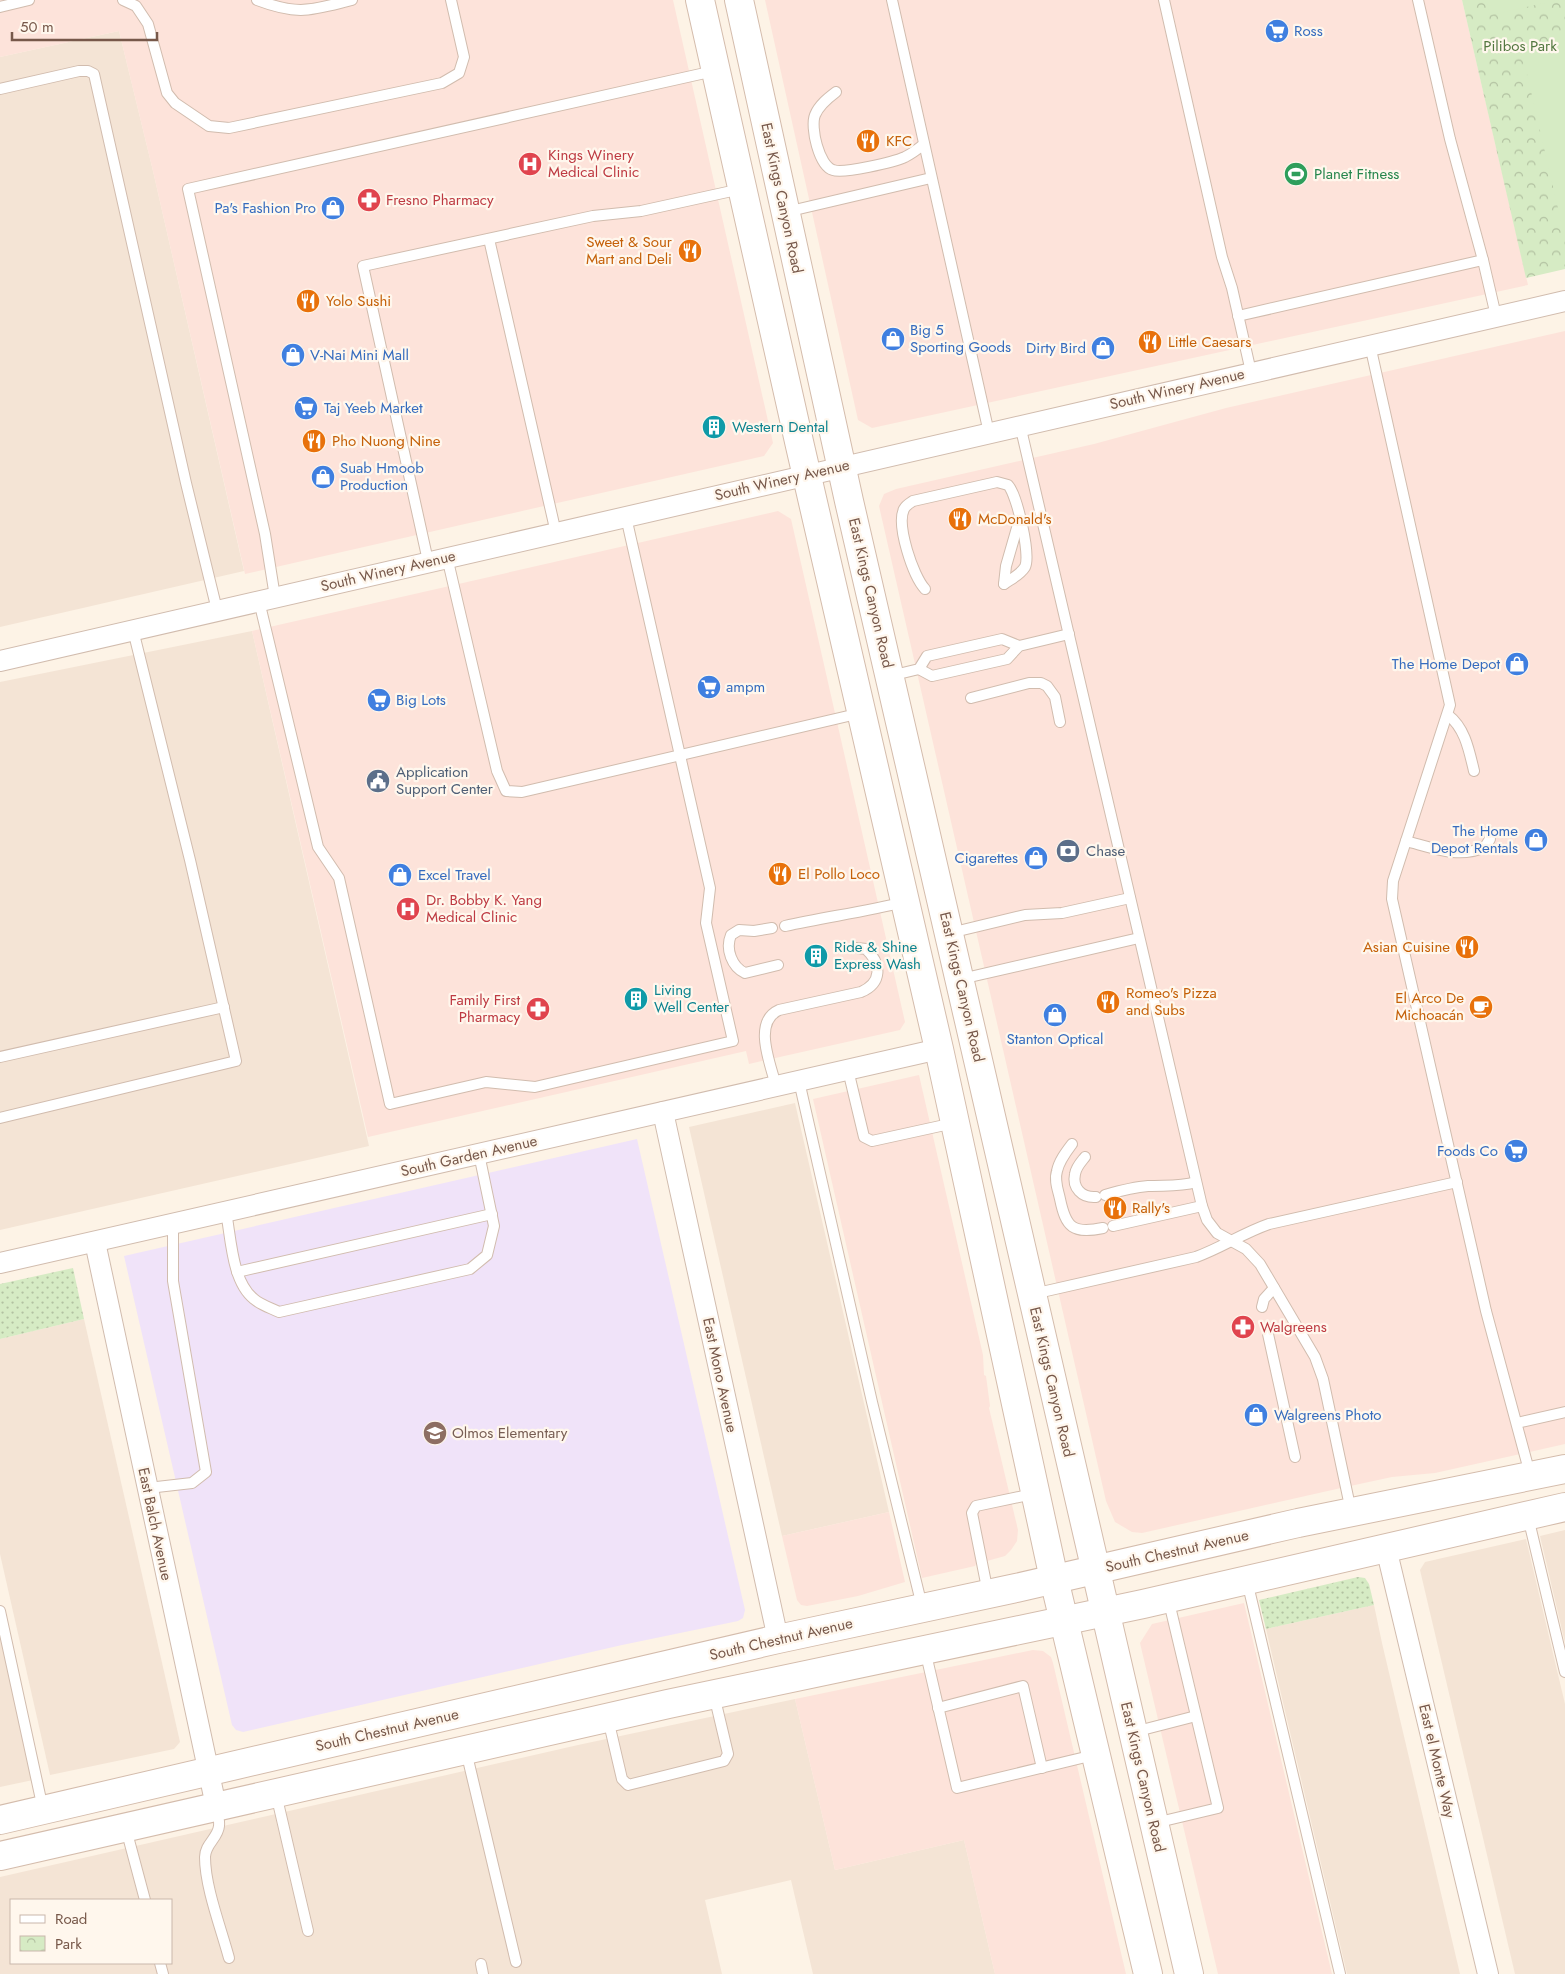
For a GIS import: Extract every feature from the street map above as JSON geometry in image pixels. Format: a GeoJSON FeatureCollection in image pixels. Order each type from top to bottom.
{"type":"FeatureCollection","features":[{"type":"Feature","properties":{"kind":"main road"},"geometry":{"type":"LineString","coordinates":[[700,0],[806,474],[939,1049],[1063,1620],[1148,1974]]}},
{"type":"Feature","properties":{"kind":"main road","name":"East Kings Canyon Road"},"geometry":{"type":"LineString","coordinates":[[739,0],[842,466],[1189,1974]]}},
{"type":"Feature","properties":{"kind":"main road","name":"South Chestnut Avenue"},"geometry":{"type":"LineString","coordinates":[[0,1820],[778,1639],[989,1594],[1352,1512],[1565,1469]]}},
{"type":"Feature","properties":{"kind":"main road"},"geometry":{"type":"LineString","coordinates":[[1386,1548],[1411,1526],[1512,1500],[1526,1488],[1530,1476]]}},
{"type":"Feature","properties":{"kind":"main road"},"geometry":{"type":"LineString","coordinates":[[0,1856],[714,1694],[1105,1612],[1565,1508]]}},
{"type":"Feature","properties":{"kind":"main road"},"geometry":{"type":"LineString","coordinates":[[495,1705],[504,1741]]}},
{"type":"Feature","properties":{"kind":"street","name":"South Winery Avenue"},"geometry":{"type":"LineString","coordinates":[[0,661],[806,474],[1565,301]]}},
{"type":"Feature","properties":{"kind":"street","name":"South Garden Avenue"},"geometry":{"type":"LineString","coordinates":[[0,1263],[939,1049]]}},
{"type":"Feature","properties":{"kind":"street","name":"East Mono Avenue"},"geometry":{"type":"LineString","coordinates":[[663,1112],[778,1639]]}},
{"type":"Feature","properties":{"kind":"street","name":"East Balch Avenue"},"geometry":{"type":"LineString","coordinates":[[95,1242],[216,1806]]}},
{"type":"Feature","properties":{"kind":"street","name":"East el Monte Way"},"geometry":{"type":"LineString","coordinates":[[1386,1548],[1488,1974]]}},
{"type":"Feature","properties":{"kind":"lane"},"geometry":{"type":"LineString","coordinates":[[0,7],[29,0]]}},
{"type":"Feature","properties":{"kind":"lane"},"geometry":{"type":"LineString","coordinates":[[124,0],[136,6],[148,24],[167,92],[175,103],[210,126],[228,128],[442,83],[459,72],[464,57],[451,0]]}},
{"type":"Feature","properties":{"kind":"lane"},"geometry":{"type":"LineString","coordinates":[[257,0],[289,10],[306,11],[352,0]]}},
{"type":"Feature","properties":{"kind":"lane"},"geometry":{"type":"LineString","coordinates":[[892,0],[989,432]]}},
{"type":"Feature","properties":{"kind":"lane"},"geometry":{"type":"LineString","coordinates":[[1164,0],[1222,257],[1232,288],[1251,372]]}},
{"type":"Feature","properties":{"kind":"lane"},"geometry":{"type":"LineString","coordinates":[[1418,0],[1450,139],[1483,260],[1496,316]]}},
{"type":"Feature","properties":{"kind":"lane"},"geometry":{"type":"LineString","coordinates":[[0,89],[79,71],[88,71],[94,74],[181,463],[218,610]]}},
{"type":"Feature","properties":{"kind":"lane"},"geometry":{"type":"LineString","coordinates":[[626,517],[710,888],[706,923],[733,1041],[535,1087],[486,1082],[390,1104],[339,878],[318,847],[267,599],[265,534],[188,189],[716,71]]}},
{"type":"Feature","properties":{"kind":"lane"},"geometry":{"type":"LineString","coordinates":[[836,92],[818,109],[814,116],[813,124],[820,156],[832,170],[846,171],[898,160],[924,144]]}},
{"type":"Feature","properties":{"kind":"lane"},"geometry":{"type":"LineString","coordinates":[[786,213],[931,178]]}},
{"type":"Feature","properties":{"kind":"lane"},"geometry":{"type":"LineString","coordinates":[[742,188],[641,211],[593,216],[363,266],[438,559],[497,771],[506,791],[522,792],[862,713]]}},
{"type":"Feature","properties":{"kind":"lane"},"geometry":{"type":"LineString","coordinates":[[489,239],[556,533]]}},
{"type":"Feature","properties":{"kind":"lane"},"geometry":{"type":"LineString","coordinates":[[1238,316],[1483,260]]}},
{"type":"Feature","properties":{"kind":"lane"},"geometry":{"type":"LineString","coordinates":[[1370,345],[1450,705],[1392,881],[1392,899],[1486,1311],[1530,1476]]}},
{"type":"Feature","properties":{"kind":"lane"},"geometry":{"type":"LineString","coordinates":[[1020,425],[1202,1206],[1207,1220],[1217,1233],[1246,1249],[1253,1256],[1308,1344],[1319,1368],[1352,1512]]}},
{"type":"Feature","properties":{"kind":"lane"},"geometry":{"type":"LineString","coordinates":[[925,589],[917,579],[911,566],[902,525],[902,516],[908,504],[913,501],[990,482],[1003,483],[1011,489],[1016,498],[1028,558],[1022,571],[1004,584],[1006,566],[1020,520]]}},
{"type":"Feature","properties":{"kind":"lane"},"geometry":{"type":"LineString","coordinates":[[0,1118],[236,1061],[134,630]]}},
{"type":"Feature","properties":{"kind":"lane"},"geometry":{"type":"LineString","coordinates":[[919,668],[932,676],[1007,659],[1019,646],[1068,634]]}},
{"type":"Feature","properties":{"kind":"lane"},"geometry":{"type":"LineString","coordinates":[[890,676],[919,668],[928,656],[1002,639],[1019,646]]}},
{"type":"Feature","properties":{"kind":"lane"},"geometry":{"type":"LineString","coordinates":[[971,698],[1029,683],[1041,683],[1051,690],[1060,722]]}},
{"type":"Feature","properties":{"kind":"lane"},"geometry":{"type":"LineString","coordinates":[[1448,715],[1456,721],[1463,734],[1469,747],[1474,771]]}},
{"type":"Feature","properties":{"kind":"lane"},"geometry":{"type":"LineString","coordinates":[[1406,841],[1455,853],[1464,853],[1485,847],[1490,839],[1489,832]]}},
{"type":"Feature","properties":{"kind":"lane"},"geometry":{"type":"LineString","coordinates":[[949,933],[1025,915],[1062,913],[1130,898]]}},
{"type":"Feature","properties":{"kind":"lane"},"geometry":{"type":"LineString","coordinates":[[785,926],[905,902]]}},
{"type":"Feature","properties":{"kind":"lane"},"geometry":{"type":"LineString","coordinates":[[772,928],[754,931],[739,930],[731,935],[729,949],[735,964],[746,973],[778,965]]}},
{"type":"Feature","properties":{"kind":"lane"},"geometry":{"type":"LineString","coordinates":[[960,979],[1139,938]]}},
{"type":"Feature","properties":{"kind":"lane"},"geometry":{"type":"LineString","coordinates":[[776,1086],[765,1040],[764,1029],[768,1019],[779,1010],[868,989],[874,984],[878,968],[872,955],[866,949],[857,948]]}},
{"type":"Feature","properties":{"kind":"lane"},"geometry":{"type":"LineString","coordinates":[[0,1057],[224,1007]]}},
{"type":"Feature","properties":{"kind":"lane"},"geometry":{"type":"LineString","coordinates":[[848,1070],[864,1137],[872,1141],[955,1122]]}},
{"type":"Feature","properties":{"kind":"lane"},"geometry":{"type":"LineString","coordinates":[[799,1081],[872,1402],[923,1608]]}},
{"type":"Feature","properties":{"kind":"lane"},"geometry":{"type":"LineString","coordinates":[[1072,1144],[1056,1175],[1064,1216],[1067,1222],[1076,1229],[1086,1231],[1108,1227],[1202,1206]]}},
{"type":"Feature","properties":{"kind":"lane"},"geometry":{"type":"LineString","coordinates":[[226,1212],[241,1284],[254,1300],[279,1312],[470,1269],[487,1255],[494,1226],[479,1154]]}},
{"type":"Feature","properties":{"kind":"lane"},"geometry":{"type":"LineString","coordinates":[[1085,1157],[1077,1167],[1074,1176],[1078,1190],[1082,1195],[1090,1198],[1133,1188],[1150,1186],[1175,1187],[1196,1182]]}},
{"type":"Feature","properties":{"kind":"lane"},"geometry":{"type":"LineString","coordinates":[[1032,1294],[1196,1257],[1269,1224],[1457,1182]]}},
{"type":"Feature","properties":{"kind":"lane"},"geometry":{"type":"LineString","coordinates":[[237,1272],[492,1214]]}},
{"type":"Feature","properties":{"kind":"lane"},"geometry":{"type":"LineString","coordinates":[[148,1488],[192,1483],[206,1472],[173,1281],[173,1224]]}},
{"type":"Feature","properties":{"kind":"lane"},"geometry":{"type":"LineString","coordinates":[[1262,1307],[1264,1299],[1274,1288]]}},
{"type":"Feature","properties":{"kind":"lane"},"geometry":{"type":"LineString","coordinates":[[1268,1334],[1295,1457]]}},
{"type":"Feature","properties":{"kind":"lane"},"geometry":{"type":"LineString","coordinates":[[1517,1423],[1565,1412]]}},
{"type":"Feature","properties":{"kind":"lane"},"geometry":{"type":"LineString","coordinates":[[989,1594],[972,1513],[976,1506],[1035,1494]]}},
{"type":"Feature","properties":{"kind":"lane"},"geometry":{"type":"LineString","coordinates":[[1528,1516],[1565,1672]]}},
{"type":"Feature","properties":{"kind":"lane"},"geometry":{"type":"LineString","coordinates":[[1247,1580],[1340,1974]]}},
{"type":"Feature","properties":{"kind":"lane"},"geometry":{"type":"LineString","coordinates":[[1154,1823],[1218,1808],[1168,1598]]}},
{"type":"Feature","properties":{"kind":"lane"},"geometry":{"type":"LineString","coordinates":[[0,1611],[43,1810]]}},
{"type":"Feature","properties":{"kind":"lane"},"geometry":{"type":"LineString","coordinates":[[924,1649],[957,1788],[1095,1755]]}},
{"type":"Feature","properties":{"kind":"lane"},"geometry":{"type":"LineString","coordinates":[[938,1708],[1023,1686],[1042,1768]]}},
{"type":"Feature","properties":{"kind":"lane"},"geometry":{"type":"LineString","coordinates":[[608,1718],[622,1779],[628,1785],[724,1761],[728,1754],[714,1694]]}},
{"type":"Feature","properties":{"kind":"lane"},"geometry":{"type":"LineString","coordinates":[[1133,1732],[1196,1716]]}},
{"type":"Feature","properties":{"kind":"lane"},"geometry":{"type":"LineString","coordinates":[[466,1750],[516,1962]]}},
{"type":"Feature","properties":{"kind":"lane"},"geometry":{"type":"LineString","coordinates":[[276,1793],[308,1931]]}},
{"type":"Feature","properties":{"kind":"lane"},"geometry":{"type":"LineString","coordinates":[[216,1806],[220,1824],[217,1835],[205,1850],[205,1858],[208,1880],[229,1958]]}},
{"type":"Feature","properties":{"kind":"lane"},"geometry":{"type":"LineString","coordinates":[[126,1827],[145,1899]]}},
{"type":"Feature","properties":{"kind":"shaded area"},"geometry":{"type":"Polygon","coordinates":[[[0,0],[673,0],[773,443],[764,456],[245,574],[119,31],[0,57],[0,0]]]}},
{"type":"Feature","properties":{"kind":"shaded area"},"geometry":{"type":"Polygon","coordinates":[[[765,0],[1462,0],[1528,285],[872,428],[858,420],[765,0]]]}},
{"type":"Feature","properties":{"kind":"shaded area"},"geometry":{"type":"Polygon","coordinates":[[[119,31],[153,171],[244,571],[0,627],[0,57],[119,31]]]}},
{"type":"Feature","properties":{"kind":"shaded area"},"geometry":{"type":"Polygon","coordinates":[[[1565,331],[1565,1444],[1435,1473],[1392,1477],[1142,1533],[1132,1532],[1115,1522],[1106,1501],[879,506],[884,494],[896,489],[1094,444],[1226,408],[1565,331]]]}},
{"type":"Feature","properties":{"kind":"shaded area"},"geometry":{"type":"Polygon","coordinates":[[[778,511],[791,519],[905,1022],[900,1030],[749,1064],[746,1051],[368,1137],[252,631],[778,511]]]}},
{"type":"Feature","properties":{"kind":"shaded area"},"geometry":{"type":"Polygon","coordinates":[[[252,631],[369,1146],[0,1230],[0,682],[252,631]]]}},
{"type":"Feature","properties":{"kind":"shaded area"},"geometry":{"type":"Polygon","coordinates":[[[919,1075],[983,1355],[989,1408],[1018,1530],[1017,1541],[1005,1556],[976,1564],[975,1566],[922,1578],[813,1099],[919,1075]]]}},
{"type":"Feature","properties":{"kind":"shaded area"},"geometry":{"type":"Polygon","coordinates":[[[795,1103],[889,1512],[782,1536],[689,1127],[795,1103]]]}},
{"type":"Feature","properties":{"kind":"shaded area","name":"Olmos Elementary"},"geometry":{"type":"Polygon","coordinates":[[[637,1139],[745,1610],[743,1618],[738,1621],[622,1645],[243,1732],[236,1730],[232,1725],[124,1256],[637,1139]]]}},
{"type":"Feature","properties":{"kind":"shaded area"},"geometry":{"type":"Polygon","coordinates":[[[84,1319],[180,1742],[174,1749],[50,1775],[0,1554],[0,1339],[84,1319]]]}},
{"type":"Feature","properties":{"kind":"shaded area"},"geometry":{"type":"Polygon","coordinates":[[[889,1512],[905,1582],[858,1596],[807,1606],[801,1605],[797,1600],[782,1536],[889,1512]]]}},
{"type":"Feature","properties":{"kind":"shaded area"},"geometry":{"type":"Polygon","coordinates":[[[1565,1530],[1565,1643],[1540,1536],[1565,1530]]]}},
{"type":"Feature","properties":{"kind":"shaded area"},"geometry":{"type":"Polygon","coordinates":[[[1526,1539],[1565,1704],[1565,1974],[1515,1974],[1420,1570],[1425,1562],[1526,1539]]]}},
{"type":"Feature","properties":{"kind":"shaded area"},"geometry":{"type":"Polygon","coordinates":[[[1244,1603],[1332,1974],[1218,1974],[1140,1643],[1152,1624],[1244,1603]]]}},
{"type":"Feature","properties":{"kind":"shaded area"},"geometry":{"type":"Polygon","coordinates":[[[1374,1605],[1460,1974],[1347,1974],[1285,1711],[1266,1629],[1374,1605]]]}},
{"type":"Feature","properties":{"kind":"shaded area"},"geometry":{"type":"Polygon","coordinates":[[[0,1635],[33,1780],[0,1787],[0,1635]]]}},
{"type":"Feature","properties":{"kind":"shaded area"},"geometry":{"type":"Polygon","coordinates":[[[1033,1650],[1043,1651],[1051,1657],[1053,1663],[1126,1974],[995,1974],[964,1840],[835,1870],[795,1699],[1033,1650]]]}},
{"type":"Feature","properties":{"kind":"shaded area"},"geometry":{"type":"Polygon","coordinates":[[[795,1699],[835,1870],[964,1840],[995,1974],[813,1974],[791,1880],[705,1900],[722,1974],[0,1974],[0,1877],[578,1745],[795,1699]]]}},
{"type":"Feature","properties":{"kind":"green space","name":"Pilibos Park"},"geometry":{"type":"Polygon","coordinates":[[[1462,0],[1565,0],[1565,269],[1526,278],[1462,0]]]}},
{"type":"Feature","properties":{"kind":"green space"},"geometry":{"type":"Polygon","coordinates":[[[1487,0],[1559,0],[1490,15],[1487,0]]]}},
{"type":"Feature","properties":{"kind":"green space"},"geometry":{"type":"Polygon","coordinates":[[[1565,38],[1565,229],[1563,230],[1521,48],[1565,38]]]}},
{"type":"Feature","properties":{"kind":"green space"},"geometry":{"type":"Polygon","coordinates":[[[73,1268],[84,1319],[0,1339],[0,1284],[73,1268]]]}},
{"type":"Feature","properties":{"kind":"green space"},"geometry":{"type":"Polygon","coordinates":[[[1358,1577],[1365,1578],[1369,1584],[1374,1605],[1266,1629],[1259,1600],[1358,1577]]]}},
{"type":"Feature","properties":{"kind":"place","name":"Ross"},"geometry":{"type":"Point","coordinates":[1277,31]}},
{"type":"Feature","properties":{"kind":"place","name":"KFC"},"geometry":{"type":"Point","coordinates":[868,141]}},
{"type":"Feature","properties":{"kind":"place","name":"Kings Winery Medical Clinic"},"geometry":{"type":"Point","coordinates":[530,164]}},
{"type":"Feature","properties":{"kind":"place","name":"Planet Fitness"},"geometry":{"type":"Point","coordinates":[1296,174]}},
{"type":"Feature","properties":{"kind":"place","name":"Fresno Pharmacy"},"geometry":{"type":"Point","coordinates":[369,200]}},
{"type":"Feature","properties":{"kind":"place","name":"Pa's Fashion Pro"},"geometry":{"type":"Point","coordinates":[333,208]}},
{"type":"Feature","properties":{"kind":"place","name":"Sweet & Sour Mart and Deli"},"geometry":{"type":"Point","coordinates":[690,251]}},
{"type":"Feature","properties":{"kind":"place","name":"Yolo Sushi"},"geometry":{"type":"Point","coordinates":[308,301]}},
{"type":"Feature","properties":{"kind":"place","name":"Big 5 Sporting Goods"},"geometry":{"type":"Point","coordinates":[893,339]}},
{"type":"Feature","properties":{"kind":"place","name":"Little Caesars"},"geometry":{"type":"Point","coordinates":[1150,342]}},
{"type":"Feature","properties":{"kind":"place","name":"Dirty Bird"},"geometry":{"type":"Point","coordinates":[1103,348]}},
{"type":"Feature","properties":{"kind":"place","name":"V-Nai Mini Mall"},"geometry":{"type":"Point","coordinates":[293,355]}},
{"type":"Feature","properties":{"kind":"place","name":"Taj Yeeb Market"},"geometry":{"type":"Point","coordinates":[306,408]}},
{"type":"Feature","properties":{"kind":"place","name":"Western Dental"},"geometry":{"type":"Point","coordinates":[714,427]}},
{"type":"Feature","properties":{"kind":"place","name":"Pho Nuong Nine"},"geometry":{"type":"Point","coordinates":[314,441]}},
{"type":"Feature","properties":{"kind":"place","name":"Suab Hmoob Production"},"geometry":{"type":"Point","coordinates":[323,477]}},
{"type":"Feature","properties":{"kind":"place","name":"McDonald's"},"geometry":{"type":"Point","coordinates":[960,519]}},
{"type":"Feature","properties":{"kind":"place","name":"The Home Depot"},"geometry":{"type":"Point","coordinates":[1517,664]}},
{"type":"Feature","properties":{"kind":"place","name":"ampm"},"geometry":{"type":"Point","coordinates":[709,687]}},
{"type":"Feature","properties":{"kind":"place","name":"Big Lots"},"geometry":{"type":"Point","coordinates":[379,700]}},
{"type":"Feature","properties":{"kind":"place","name":"Application Support Center"},"geometry":{"type":"Point","coordinates":[378,781]}},
{"type":"Feature","properties":{"kind":"place","name":"The Home Depot Rentals"},"geometry":{"type":"Point","coordinates":[1536,840]}},
{"type":"Feature","properties":{"kind":"place","name":"Chase"},"geometry":{"type":"Point","coordinates":[1068,851]}},
{"type":"Feature","properties":{"kind":"place","name":"Cigarettes"},"geometry":{"type":"Point","coordinates":[1036,858]}},
{"type":"Feature","properties":{"kind":"place","name":"El Pollo Loco"},"geometry":{"type":"Point","coordinates":[780,874]}},
{"type":"Feature","properties":{"kind":"place","name":"Excel Travel"},"geometry":{"type":"Point","coordinates":[400,875]}},
{"type":"Feature","properties":{"kind":"place","name":"Dr. Bobby K. Yang Medical Clinic"},"geometry":{"type":"Point","coordinates":[408,909]}},
{"type":"Feature","properties":{"kind":"place","name":"Asian Cuisine"},"geometry":{"type":"Point","coordinates":[1467,947]}},
{"type":"Feature","properties":{"kind":"place","name":"Ride & Shine Express Wash"},"geometry":{"type":"Point","coordinates":[816,956]}},
{"type":"Feature","properties":{"kind":"place","name":"Living Well Center"},"geometry":{"type":"Point","coordinates":[636,999]}},
{"type":"Feature","properties":{"kind":"place","name":"Romeo's Pizza and Subs"},"geometry":{"type":"Point","coordinates":[1108,1002]}},
{"type":"Feature","properties":{"kind":"place","name":"El Arco De Michoacán"},"geometry":{"type":"Point","coordinates":[1481,1007]}},
{"type":"Feature","properties":{"kind":"place","name":"Family First Pharmacy"},"geometry":{"type":"Point","coordinates":[538,1009]}},
{"type":"Feature","properties":{"kind":"place","name":"Stanton Optical"},"geometry":{"type":"Point","coordinates":[1055,1015]}},
{"type":"Feature","properties":{"kind":"place","name":"Foods Co"},"geometry":{"type":"Point","coordinates":[1516,1151]}},
{"type":"Feature","properties":{"kind":"place","name":"Rally's"},"geometry":{"type":"Point","coordinates":[1115,1208]}},
{"type":"Feature","properties":{"kind":"place","name":"Walgreens"},"geometry":{"type":"Point","coordinates":[1243,1327]}},
{"type":"Feature","properties":{"kind":"place","name":"Walgreens Photo"},"geometry":{"type":"Point","coordinates":[1256,1415]}},
{"type":"Feature","properties":{"kind":"place","name":"Olmos Elementary"},"geometry":{"type":"Point","coordinates":[435,1433]}}]}
